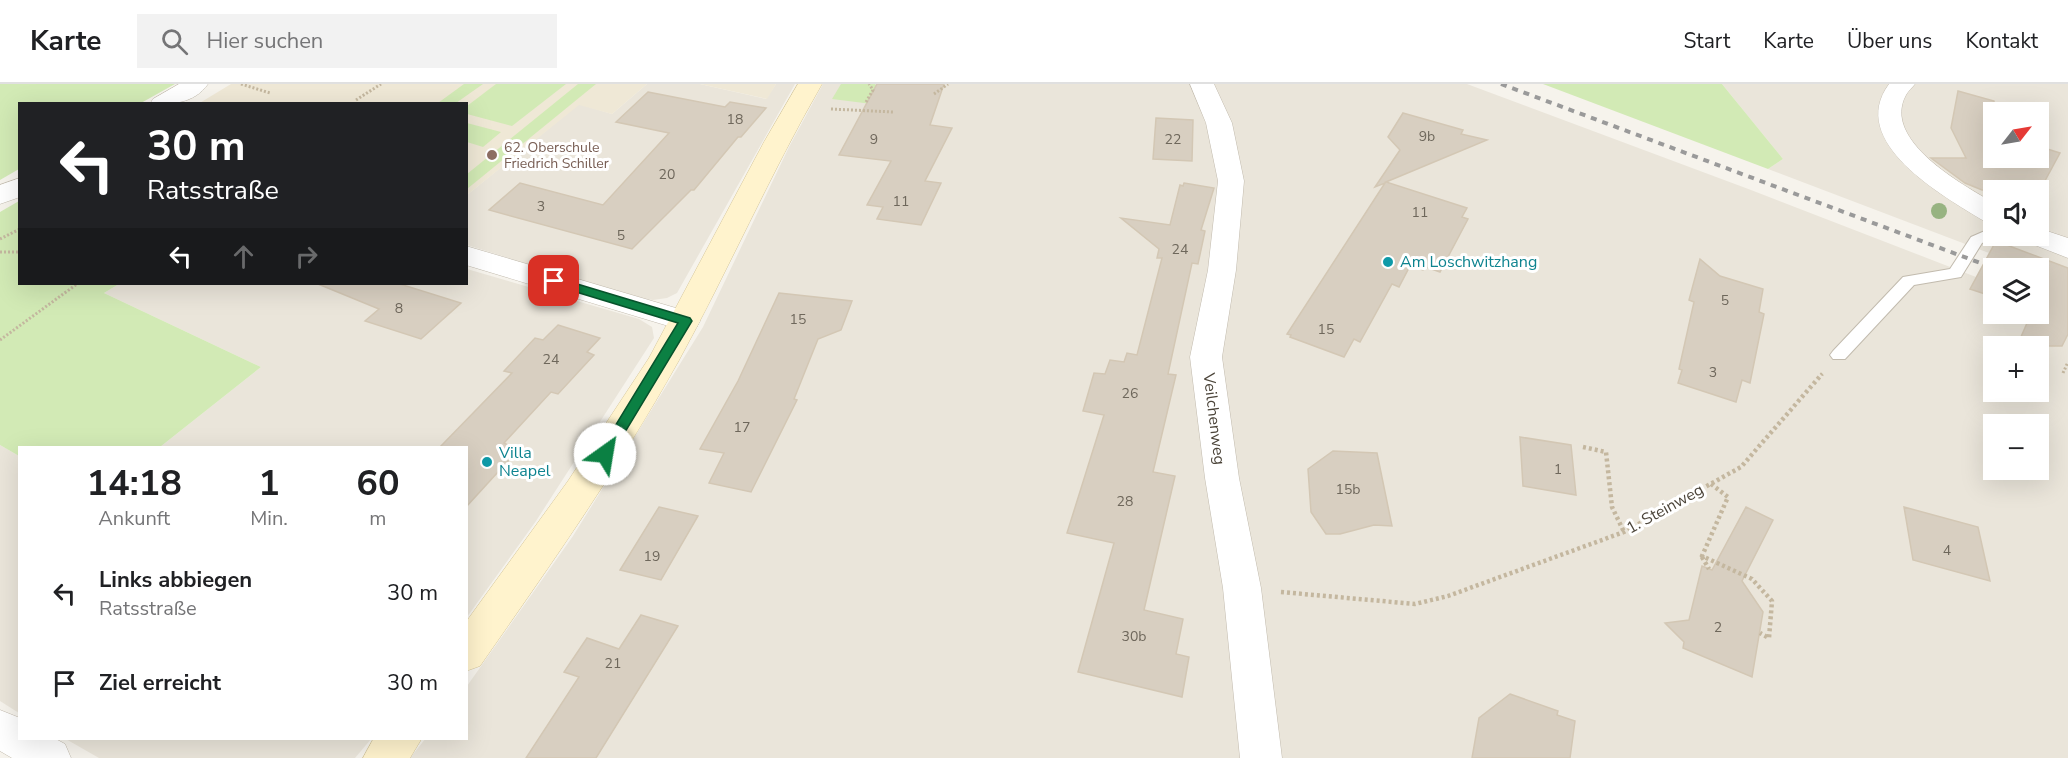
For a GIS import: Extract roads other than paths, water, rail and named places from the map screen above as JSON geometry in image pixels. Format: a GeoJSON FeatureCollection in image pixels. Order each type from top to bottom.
{"type":"FeatureCollection","features":[{"type":"Feature","properties":{"kind":"main road"},"geometry":{"type":"LineString","coordinates":[[468,651],[560,525],[628,418],[685,321],[775,144],[810,84]]}},
{"type":"Feature","properties":{"kind":"main road"},"geometry":{"type":"LineString","coordinates":[[384,758],[399,740]]}},
{"type":"Feature","properties":{"kind":"street"},"geometry":{"type":"LineString","coordinates":[[165,102],[196,84]]}},
{"type":"Feature","properties":{"kind":"street","name":"Veilchenweg"},"geometry":{"type":"LineString","coordinates":[[1202,84],[1219,123],[1231,181],[1222,270],[1206,357],[1222,478],[1242,588],[1261,758]]}},
{"type":"Feature","properties":{"kind":"street"},"geometry":{"type":"LineString","coordinates":[[1903,84],[1895,90],[1887,114],[1896,138],[1920,166],[1983,209]]}},
{"type":"Feature","properties":{"kind":"street"},"geometry":{"type":"LineString","coordinates":[[0,196],[18,187]]}},
{"type":"Feature","properties":{"kind":"street"},"geometry":{"type":"LineString","coordinates":[[2049,241],[2068,249]]}},
{"type":"Feature","properties":{"kind":"street"},"geometry":{"type":"LineString","coordinates":[[468,256],[685,321]]}},
{"type":"Feature","properties":{"kind":"street"},"geometry":{"type":"LineString","coordinates":[[0,729],[18,739]]}},
{"type":"Feature","properties":{"kind":"street"},"geometry":{"type":"LineString","coordinates":[[19,740],[50,758]]}},
{"type":"Feature","properties":{"kind":"lane"},"geometry":{"type":"LineString","coordinates":[[1839,355],[1909,281],[1955,273],[1976,240],[1983,237]]}},
{"type":"Feature","properties":{"kind":"railway"},"geometry":{"type":"LineString","coordinates":[[1501,84],[1983,264]]}},
{"type":"Feature","properties":{"kind":"place","name":"62. Oberschule Friedrich Schiller"},"geometry":{"type":"Point","coordinates":[492,155]}},
{"type":"Feature","properties":{"kind":"place","name":"Am Loschwitzhang"},"geometry":{"type":"Point","coordinates":[1388,262]}},
{"type":"Feature","properties":{"kind":"place","name":"Villa Neapel"},"geometry":{"type":"Point","coordinates":[487,462]}}]}
